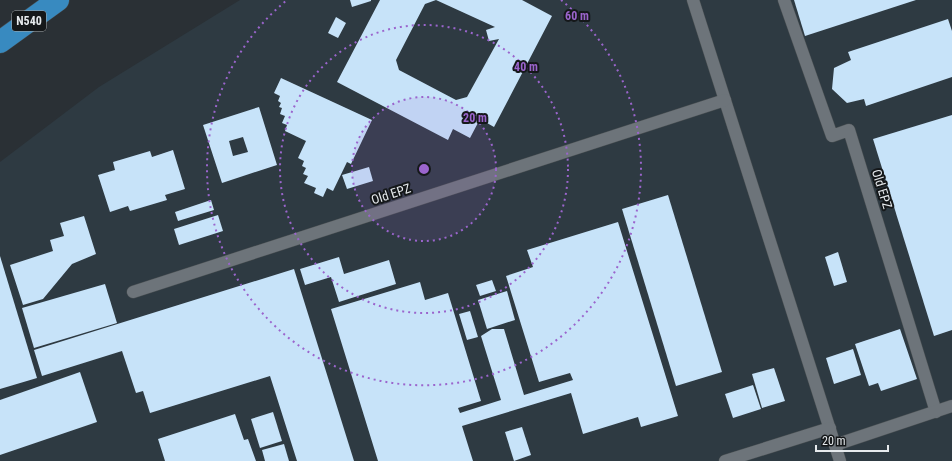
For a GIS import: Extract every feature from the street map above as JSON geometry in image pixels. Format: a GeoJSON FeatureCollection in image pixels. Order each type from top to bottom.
{"type":"FeatureCollection","features":[{"type":"Feature","properties":{"kind":"highway","name":"N540"},"geometry":{"type":"LineString","coordinates":[[0,42],[58,0]]}},
{"type":"Feature","properties":{"kind":"lane"},"geometry":{"type":"LineString","coordinates":[[693,0],[840,461]]}},
{"type":"Feature","properties":{"kind":"lane","name":"Old EPZ"},"geometry":{"type":"LineString","coordinates":[[784,0],[832,136],[849,130],[936,412]]}},
{"type":"Feature","properties":{"kind":"lane","name":"Old EPZ"},"geometry":{"type":"LineString","coordinates":[[133,292],[725,100]]}},
{"type":"Feature","properties":{"kind":"lane"},"geometry":{"type":"LineString","coordinates":[[835,445],[952,406]]}},
{"type":"Feature","properties":{"kind":"lane"},"geometry":{"type":"LineString","coordinates":[[725,461],[830,428]]}},
{"type":"Feature","properties":{"kind":"shaded area"},"geometry":{"type":"Polygon","coordinates":[[[240,0],[952,0],[952,461],[0,461],[0,162],[99,87],[240,0]]]}},
{"type":"Feature","properties":{"kind":"building"},"geometry":{"type":"Polygon","coordinates":[[[350,0],[371,0],[371,1],[352,7],[350,0]]]}},
{"type":"Feature","properties":{"kind":"building"},"geometry":{"type":"Polygon","coordinates":[[[380,0],[436,0],[522,0],[552,16],[494,127],[480,119],[470,138],[453,129],[448,140],[337,82],[380,0]],[[436,0],[425,4],[396,60],[399,70],[456,100],[467,97],[499,39],[489,41],[486,30],[495,27],[436,0]]]}},
{"type":"Feature","properties":{"kind":"building"},"geometry":{"type":"Polygon","coordinates":[[[794,0],[916,0],[805,36],[794,0]]]}},
{"type":"Feature","properties":{"kind":"building"},"geometry":{"type":"Polygon","coordinates":[[[336,17],[346,23],[338,38],[328,33],[336,17]]]}},
{"type":"Feature","properties":{"kind":"building"},"geometry":{"type":"Polygon","coordinates":[[[948,19],[952,31],[952,77],[866,106],[864,99],[847,103],[832,89],[834,68],[851,60],[848,52],[948,19]]]}},
{"type":"Feature","properties":{"kind":"building"},"geometry":{"type":"Polygon","coordinates":[[[281,78],[372,120],[351,164],[347,162],[333,191],[327,188],[323,197],[314,193],[316,188],[304,183],[308,176],[303,174],[306,168],[302,166],[304,161],[298,158],[306,141],[285,131],[287,125],[282,123],[285,116],[280,114],[282,108],[279,107],[281,103],[278,101],[280,96],[274,93],[281,78]]]}},
{"type":"Feature","properties":{"kind":"building"},"geometry":{"type":"Polygon","coordinates":[[[259,107],[277,165],[222,183],[203,125],[259,107]],[[243,137],[229,141],[233,156],[248,152],[243,137]]]}},
{"type":"Feature","properties":{"kind":"building"},"geometry":{"type":"Polygon","coordinates":[[[952,115],[952,330],[934,336],[873,139],[952,115]]]}},
{"type":"Feature","properties":{"kind":"building"},"geometry":{"type":"Polygon","coordinates":[[[173,150],[185,189],[165,195],[167,200],[130,211],[128,206],[110,212],[98,175],[115,170],[113,162],[150,151],[152,157],[173,150]]]}},
{"type":"Feature","properties":{"kind":"building"},"geometry":{"type":"Polygon","coordinates":[[[369,167],[373,181],[347,189],[342,175],[369,167]]]}},
{"type":"Feature","properties":{"kind":"building"},"geometry":{"type":"Polygon","coordinates":[[[668,195],[722,372],[676,386],[622,209],[668,195]]]}},
{"type":"Feature","properties":{"kind":"building"},"geometry":{"type":"Polygon","coordinates":[[[211,200],[214,210],[178,221],[175,212],[211,200]]]}},
{"type":"Feature","properties":{"kind":"building"},"geometry":{"type":"Polygon","coordinates":[[[218,215],[223,231],[179,245],[174,229],[218,215]]]}},
{"type":"Feature","properties":{"kind":"building"},"geometry":{"type":"Polygon","coordinates":[[[84,216],[96,254],[72,264],[43,299],[23,305],[10,265],[53,251],[50,240],[64,236],[60,223],[84,216]]]}},
{"type":"Feature","properties":{"kind":"building"},"geometry":{"type":"Polygon","coordinates":[[[618,222],[678,416],[641,427],[638,417],[583,434],[571,393],[462,426],[473,461],[378,461],[331,309],[420,282],[425,300],[448,293],[481,401],[458,408],[460,413],[501,400],[481,336],[492,329],[504,329],[524,395],[573,380],[570,373],[539,382],[506,276],[533,267],[527,250],[618,222]]]}},
{"type":"Feature","properties":{"kind":"building"},"geometry":{"type":"Polygon","coordinates":[[[838,252],[847,282],[834,286],[825,257],[838,252]]]}},
{"type":"Feature","properties":{"kind":"building"},"geometry":{"type":"Polygon","coordinates":[[[0,256],[37,378],[0,389],[0,256]]]}},
{"type":"Feature","properties":{"kind":"building"},"geometry":{"type":"Polygon","coordinates":[[[339,257],[344,274],[389,260],[396,284],[339,302],[331,277],[305,285],[300,269],[339,257]]]}},
{"type":"Feature","properties":{"kind":"building"},"geometry":{"type":"Polygon","coordinates":[[[294,269],[354,461],[297,461],[270,376],[150,413],[143,391],[136,393],[122,351],[42,376],[34,350],[294,269]]]}},
{"type":"Feature","properties":{"kind":"building"},"geometry":{"type":"Polygon","coordinates":[[[492,280],[496,291],[480,296],[476,285],[492,280]]]}},
{"type":"Feature","properties":{"kind":"building"},"geometry":{"type":"Polygon","coordinates":[[[105,284],[117,323],[34,348],[22,308],[105,284]]]}},
{"type":"Feature","properties":{"kind":"building"},"geometry":{"type":"Polygon","coordinates":[[[507,291],[515,320],[487,329],[478,300],[507,291]]]}},
{"type":"Feature","properties":{"kind":"building"},"geometry":{"type":"Polygon","coordinates":[[[470,311],[478,337],[467,340],[459,314],[470,311]]]}},
{"type":"Feature","properties":{"kind":"building"},"geometry":{"type":"Polygon","coordinates":[[[900,329],[917,379],[881,391],[878,383],[869,386],[855,344],[900,329]]]}},
{"type":"Feature","properties":{"kind":"building"},"geometry":{"type":"Polygon","coordinates":[[[853,349],[861,375],[834,384],[826,358],[853,349]]]}},
{"type":"Feature","properties":{"kind":"building"},"geometry":{"type":"Polygon","coordinates":[[[774,368],[785,401],[762,408],[752,374],[774,368]]]}},
{"type":"Feature","properties":{"kind":"building"},"geometry":{"type":"Polygon","coordinates":[[[80,372],[97,422],[0,455],[0,400],[80,372]]]}},
{"type":"Feature","properties":{"kind":"building"},"geometry":{"type":"Polygon","coordinates":[[[753,385],[761,409],[733,418],[725,394],[753,385]]]}},
{"type":"Feature","properties":{"kind":"building"},"geometry":{"type":"Polygon","coordinates":[[[273,412],[282,441],[260,448],[251,419],[273,412]]]}},
{"type":"Feature","properties":{"kind":"building"},"geometry":{"type":"Polygon","coordinates":[[[235,414],[244,440],[248,439],[256,461],[165,461],[158,439],[235,414]]]}},
{"type":"Feature","properties":{"kind":"building"},"geometry":{"type":"Polygon","coordinates":[[[522,427],[531,455],[514,461],[505,432],[522,427]]]}},
{"type":"Feature","properties":{"kind":"building"},"geometry":{"type":"Polygon","coordinates":[[[284,444],[289,461],[265,461],[262,450],[284,444]]]}}]}
